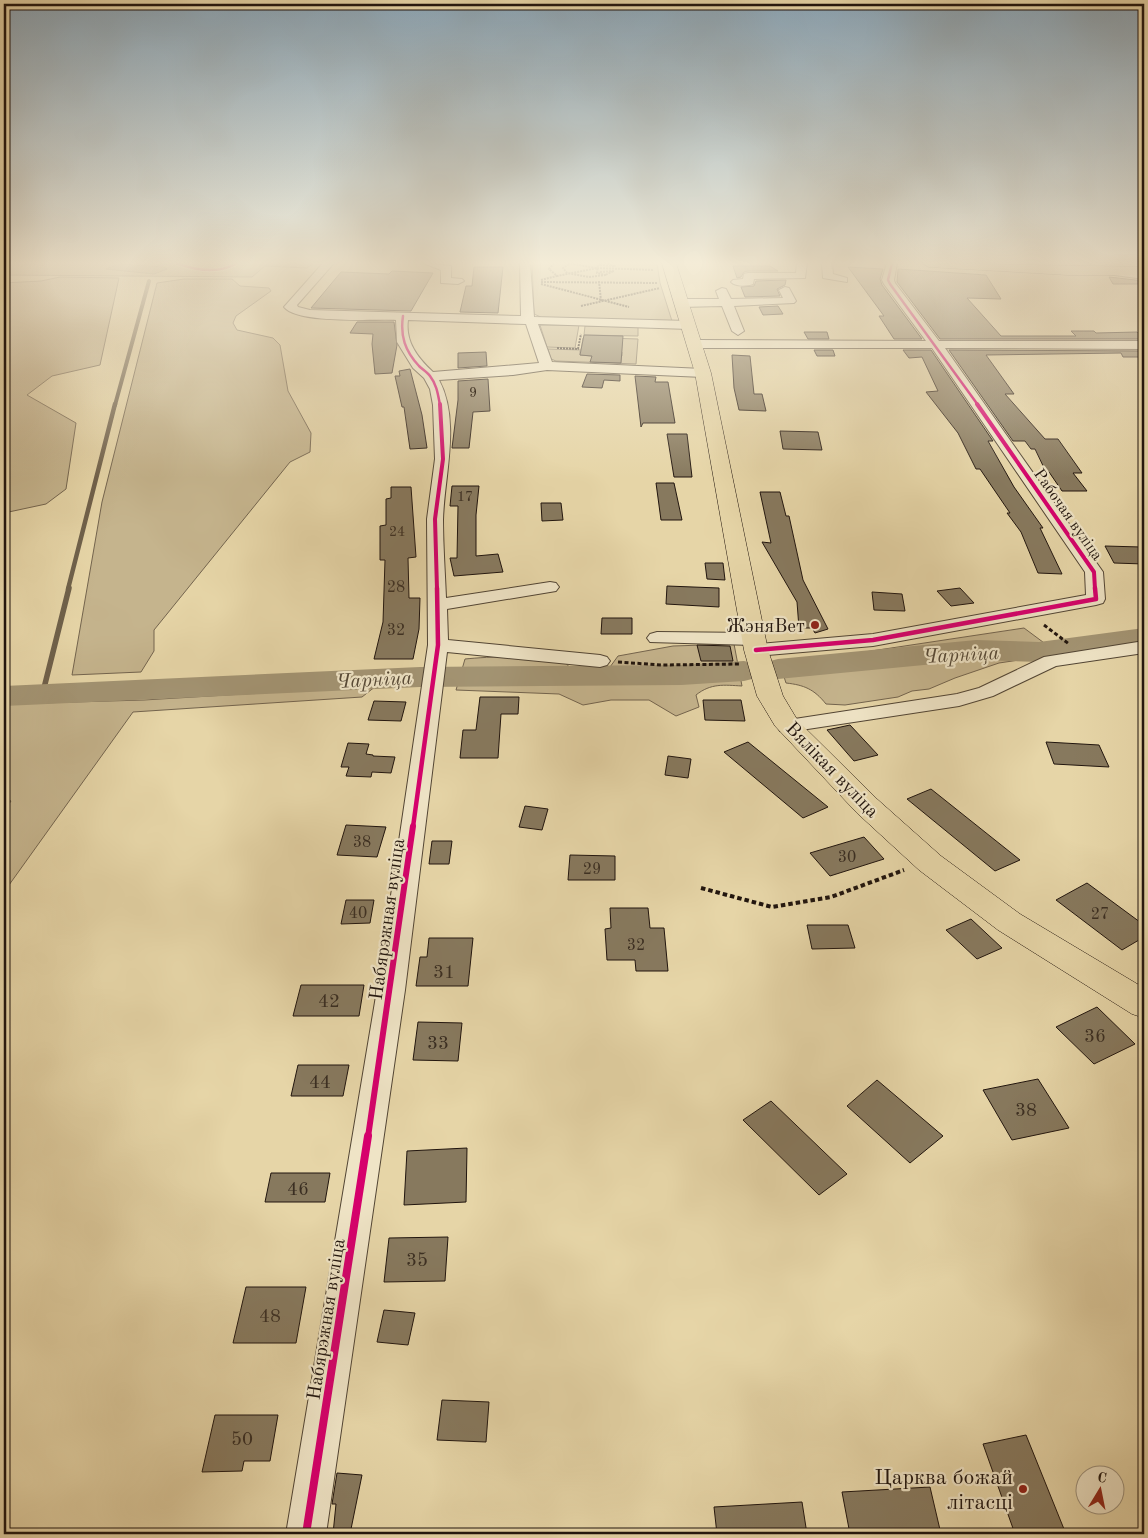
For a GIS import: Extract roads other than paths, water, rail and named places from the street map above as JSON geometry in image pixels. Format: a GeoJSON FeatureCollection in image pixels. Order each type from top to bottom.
{"type":"FeatureCollection","features":[{"type":"Feature","properties":{"kind":"main road","name":"Вялікая вуліца"},"geometry":{"type":"LineString","coordinates":[[692,335],[703,372],[752,650],[770,696],[788,726],[867,806],[930,863],[1009,922],[1144,1005]]}},
{"type":"Feature","properties":{"kind":"street","name":"Набярэжная вуліца"},"geometry":{"type":"LineString","coordinates":[[306,1534],[391,990],[435,680],[438,645],[435,520],[443,459],[440,405],[437,389],[430,376],[418,365],[403,342],[402,335]]}},
{"type":"Feature","properties":{"kind":"street"},"geometry":{"type":"LineString","coordinates":[[536,335],[547,366]]}},
{"type":"Feature","properties":{"kind":"street","name":"Рабочая вуліца"},"geometry":{"type":"LineString","coordinates":[[657,638],[752,650],[873,640],[1096,599],[1094,572],[928,335]]}},
{"type":"Feature","properties":{"kind":"street"},"geometry":{"type":"LineString","coordinates":[[695,344],[1144,345]]}},
{"type":"Feature","properties":{"kind":"street"},"geometry":{"type":"LineString","coordinates":[[430,376],[547,366],[703,372]]}},
{"type":"Feature","properties":{"kind":"street"},"geometry":{"type":"LineString","coordinates":[[436,605],[550,587]]}},
{"type":"Feature","properties":{"kind":"street"},"geometry":{"type":"LineString","coordinates":[[438,645],[600,661]]}},
{"type":"Feature","properties":{"kind":"street"},"geometry":{"type":"LineString","coordinates":[[788,726],[960,700],[986,692],[1051,661],[1144,647]]}},
{"type":"Feature","properties":{"kind":"waterway"},"geometry":{"type":"LineString","coordinates":[[115,405],[134,335]]}},
{"type":"Feature","properties":{"kind":"waterway"},"geometry":{"type":"LineString","coordinates":[[68,589],[115,404]]}},
{"type":"Feature","properties":{"kind":"waterway"},"geometry":{"type":"LineString","coordinates":[[42,696],[69,588]]}},
{"type":"Feature","properties":{"kind":"waterway","name":"Чарніца"},"geometry":{"type":"LineString","coordinates":[[778,669],[976,650],[1039,652],[1144,638]]}},
{"type":"Feature","properties":{"kind":"waterway","name":"Чарніца"},"geometry":{"type":"LineString","coordinates":[[4,696],[420,677],[681,675],[744,671]]}},
{"type":"Feature","properties":{"kind":"place","name":"ЖэняВет"},"geometry":{"type":"Point","coordinates":[815,625]}},
{"type":"Feature","properties":{"kind":"place","name":"Царква божай літасці"},"geometry":{"type":"Point","coordinates":[1023,1489]}}]}
